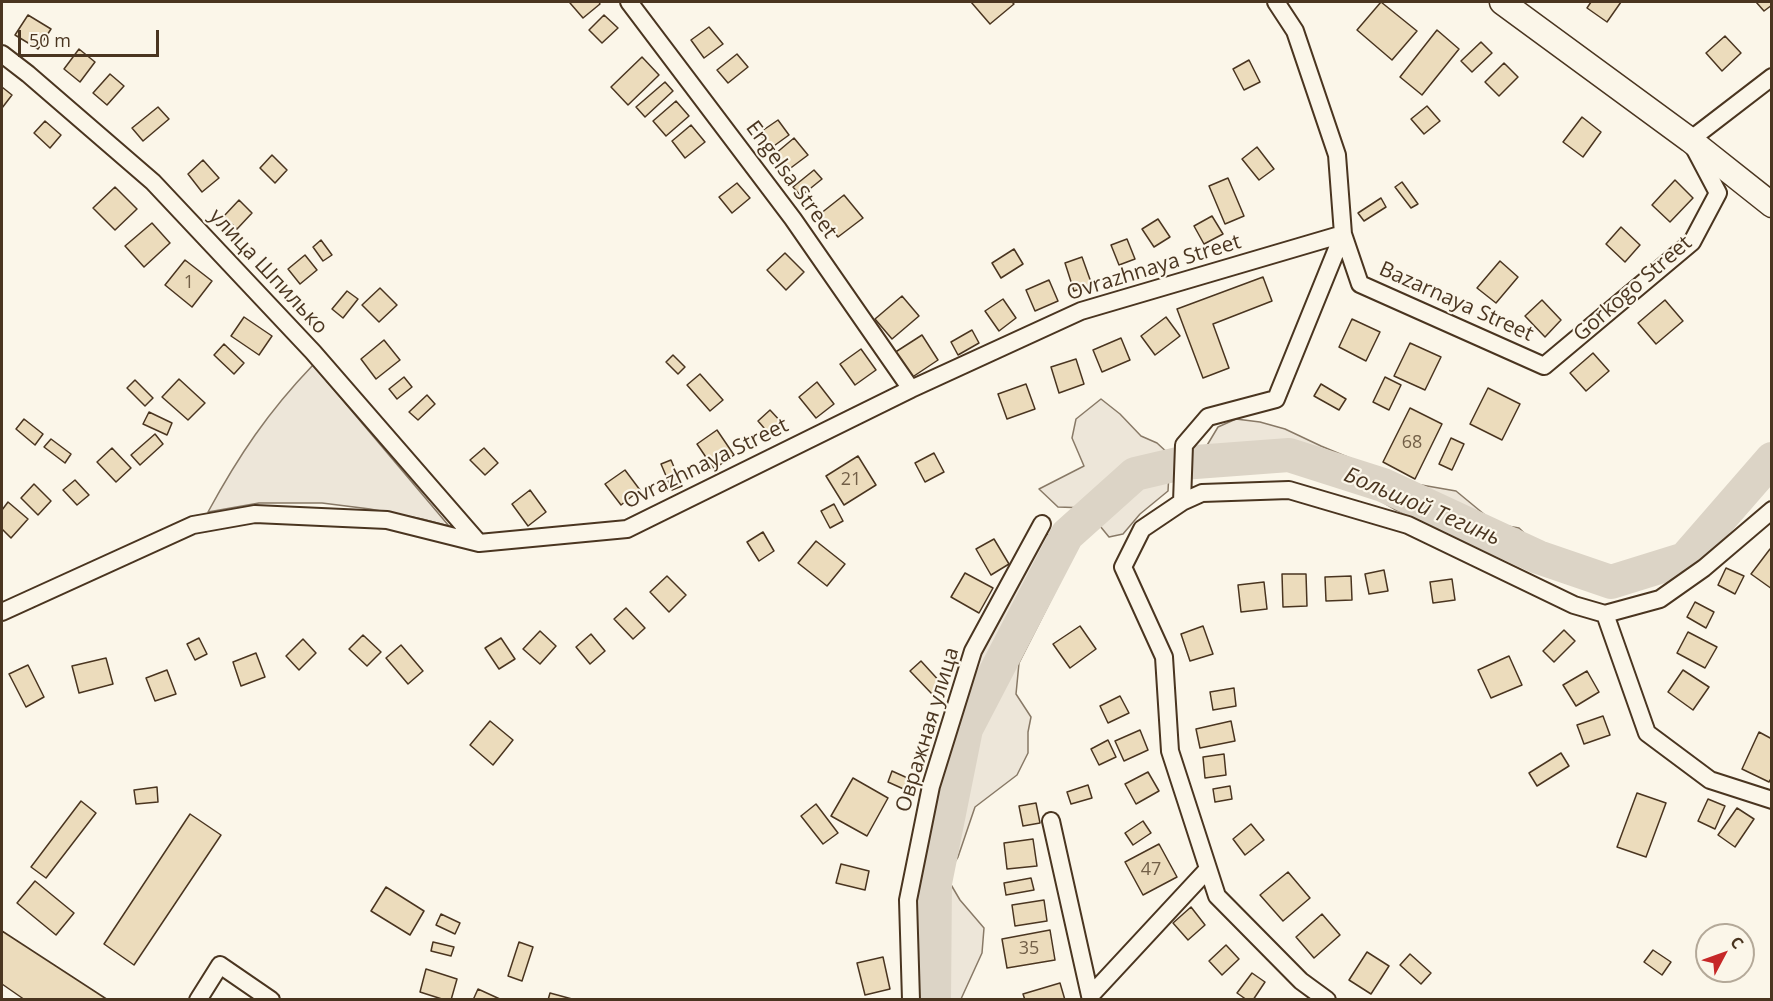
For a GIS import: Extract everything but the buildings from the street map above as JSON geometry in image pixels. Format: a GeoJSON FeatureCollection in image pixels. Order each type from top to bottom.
{"type":"FeatureCollection","features":[{"type":"Feature","properties":{"kind":"street","name":"Engelsa Street"},"geometry":{"type":"LineString","coordinates":[[629,2],[794,219],[911,389]]}},
{"type":"Feature","properties":{"kind":"street","name":"Bazarnaya Street"},"geometry":{"type":"LineString","coordinates":[[1276,2],[1296,31],[1337,155],[1343,234],[1360,284],[1544,366]]}},
{"type":"Feature","properties":{"kind":"street","name":"Gorkogo Street"},"geometry":{"type":"LineString","coordinates":[[1502,2],[1689,140],[1772,205]]}},
{"type":"Feature","properties":{"kind":"street","name":"улица Шпилько"},"geometry":{"type":"LineString","coordinates":[[2,54],[153,182],[313,352],[479,543]]}},
{"type":"Feature","properties":{"kind":"street"},"geometry":{"type":"LineString","coordinates":[[1689,140],[1772,77]]}},
{"type":"Feature","properties":{"kind":"street","name":"Gorkogo Street"},"geometry":{"type":"LineString","coordinates":[[1544,366],[1692,242],[1718,193],[1689,140]]}},
{"type":"Feature","properties":{"kind":"street","name":"Ovrazhnaya Street"},"geometry":{"type":"LineString","coordinates":[[2,612],[193,525],[255,514],[387,520],[479,543],[627,529],[911,389],[1081,311],[1343,234]]}},
{"type":"Feature","properties":{"kind":"street"},"geometry":{"type":"LineString","coordinates":[[1182,502],[1184,445],[1208,417],[1276,399],[1343,234]]}},
{"type":"Feature","properties":{"kind":"street"},"geometry":{"type":"LineString","coordinates":[[1328,999],[1301,981],[1217,896],[1170,751],[1164,657],[1123,567],[1142,529],[1182,502],[1202,493],[1289,490],[1408,525],[1574,605],[1605,614],[1660,599],[1704,568],[1772,510]]}},
{"type":"Feature","properties":{"kind":"street","name":"Овражная улица"},"geometry":{"type":"LineString","coordinates":[[910,999],[908,900],[931,786],[973,651],[1042,524]]}},
{"type":"Feature","properties":{"kind":"street"},"geometry":{"type":"LineString","coordinates":[[1605,614],[1647,734],[1710,780],[1772,800]]}},
{"type":"Feature","properties":{"kind":"street"},"geometry":{"type":"LineString","coordinates":[[1051,821],[1091,997]]}},
{"type":"Feature","properties":{"kind":"street"},"geometry":{"type":"LineString","coordinates":[[1091,997],[1208,869]]}},
{"type":"Feature","properties":{"kind":"street"},"geometry":{"type":"LineString","coordinates":[[198,999],[220,965],[271,999]]}},
{"type":"Feature","properties":{"kind":"shaded area"},"geometry":{"type":"Polygon","coordinates":[[[313,365],[449,526],[370,509],[322,503],[259,503],[208,512],[255,435],[313,365]]]}},
{"type":"Feature","properties":{"kind":"shaded area"},"geometry":{"type":"Polygon","coordinates":[[[1101,399],[1120,414],[1141,436],[1157,443],[1170,455],[1168,491],[1140,514],[1123,534],[1109,537],[1100,526],[1105,511],[1058,507],[1039,489],[1084,466],[1072,438],[1076,419],[1101,399]]]}},
{"type":"Feature","properties":{"kind":"shaded area"},"geometry":{"type":"Polygon","coordinates":[[[1236,419],[1260,422],[1285,429],[1410,483],[1456,491],[1496,524],[1519,528],[1539,547],[1562,558],[1569,584],[1520,566],[1434,523],[1396,510],[1369,494],[1331,481],[1277,468],[1238,470],[1203,452],[1218,427],[1236,419]]]}},
{"type":"Feature","properties":{"kind":"shaded area"},"geometry":{"type":"Polygon","coordinates":[[[1047,534],[1059,542],[1046,565],[1058,586],[1019,663],[1016,694],[1031,717],[1028,753],[1017,775],[975,807],[958,857],[949,871],[932,845],[930,829],[944,765],[981,646],[1029,560],[1047,534]]]}},
{"type":"Feature","properties":{"kind":"shaded area"},"geometry":{"type":"Polygon","coordinates":[[[950,883],[960,900],[984,928],[982,953],[961,999],[921,999],[914,906],[925,892],[950,883]]]}},
{"type":"Feature","properties":{"kind":"waterway","name":"Большой Тегинь"},"geometry":{"type":"LineString","coordinates":[[934,1000],[935,883],[966,729],[1067,535],[1135,474],[1182,463],[1289,455],[1383,485],[1538,557],[1611,582],[1685,559],[1772,459]]}}]}
